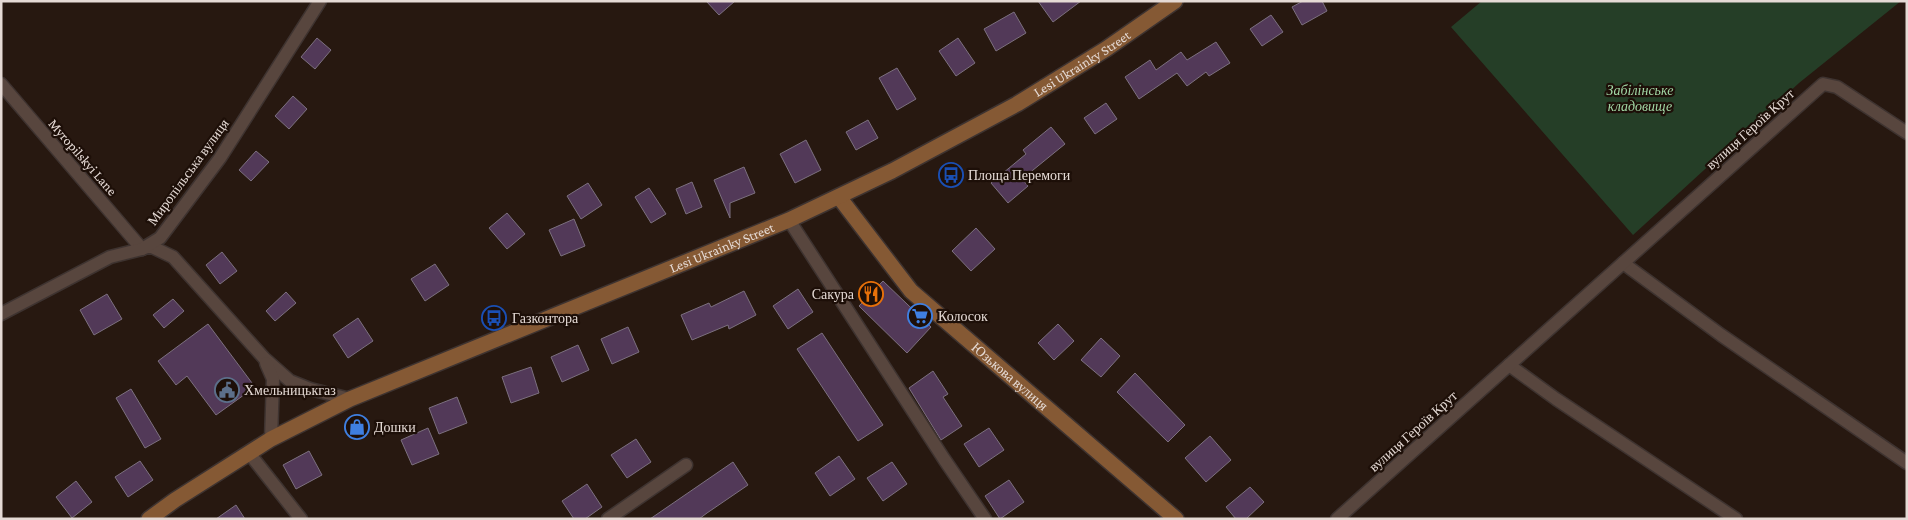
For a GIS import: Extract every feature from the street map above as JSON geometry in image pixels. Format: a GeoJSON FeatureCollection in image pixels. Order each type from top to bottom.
{"type":"FeatureCollection","features":[{"type":"Feature","properties":{"kind":"main road","name":"Lesi Ukrainky Street"},"geometry":{"type":"LineString","coordinates":[[149,519],[175,500],[271,439],[350,399],[764,231],[892,171],[1017,104],[1106,49],[1176,1]]}},
{"type":"Feature","properties":{"kind":"main road","name":"Юзькова вулиця"},"geometry":{"type":"LineString","coordinates":[[838,197],[911,291],[1176,519]]}},
{"type":"Feature","properties":{"kind":"street","name":"Миропільська вулиця"},"geometry":{"type":"LineString","coordinates":[[1,314],[110,257],[142,249],[160,238],[220,158],[320,1]]}},
{"type":"Feature","properties":{"kind":"street","name":"Myropilskyi Lane"},"geometry":{"type":"LineString","coordinates":[[1,84],[142,249]]}},
{"type":"Feature","properties":{"kind":"street","name":"вулиця Героїв Крут"},"geometry":{"type":"LineString","coordinates":[[1337,519],[1823,84],[1837,87],[1907,133]]}},
{"type":"Feature","properties":{"kind":"street"},"geometry":{"type":"LineString","coordinates":[[789,220],[985,519]]}},
{"type":"Feature","properties":{"kind":"street"},"geometry":{"type":"LineString","coordinates":[[142,249],[150,246],[173,257],[264,358],[290,381],[310,389],[350,399]]}},
{"type":"Feature","properties":{"kind":"street"},"geometry":{"type":"LineString","coordinates":[[1623,263],[1722,335],[1907,463]]}},
{"type":"Feature","properties":{"kind":"street"},"geometry":{"type":"LineString","coordinates":[[264,358],[273,379],[271,439]]}},
{"type":"Feature","properties":{"kind":"street"},"geometry":{"type":"LineString","coordinates":[[1509,365],[1556,399],[1736,519]]}},
{"type":"Feature","properties":{"kind":"street"},"geometry":{"type":"LineString","coordinates":[[249,453],[301,519]]}},
{"type":"Feature","properties":{"kind":"street"},"geometry":{"type":"LineString","coordinates":[[608,519],[686,465]]}},
{"type":"Feature","properties":{"kind":"green space","name":"Забілінське кладовище"},"geometry":{"type":"Polygon","coordinates":[[[1482,1],[1901,1],[1799,83],[1633,235],[1451,27],[1482,1]]]}},
{"type":"Feature","properties":{"kind":"building"},"geometry":{"type":"Polygon","coordinates":[[[706,1],[735,1],[719,15],[706,1]]]}},
{"type":"Feature","properties":{"kind":"building"},"geometry":{"type":"Polygon","coordinates":[[[1038,1],[1081,1],[1053,22],[1038,1]]]}},
{"type":"Feature","properties":{"kind":"building"},"geometry":{"type":"Polygon","coordinates":[[[1303,1],[1322,1],[1327,11],[1302,25],[1292,7],[1303,1]]]}},
{"type":"Feature","properties":{"kind":"building"},"geometry":{"type":"Polygon","coordinates":[[[1014,12],[1026,33],[996,51],[984,29],[1014,12]]]}},
{"type":"Feature","properties":{"kind":"building"},"geometry":{"type":"Polygon","coordinates":[[[1271,15],[1283,32],[1262,46],[1250,29],[1271,15]]]}},
{"type":"Feature","properties":{"kind":"building"},"geometry":{"type":"Polygon","coordinates":[[[317,38],[331,50],[315,69],[301,57],[317,38]]]}},
{"type":"Feature","properties":{"kind":"building"},"geometry":{"type":"Polygon","coordinates":[[[958,38],[975,63],[956,76],[939,51],[958,38]]]}},
{"type":"Feature","properties":{"kind":"building"},"geometry":{"type":"Polygon","coordinates":[[[1216,42],[1230,63],[1209,76],[1206,72],[1187,86],[1177,73],[1139,99],[1125,77],[1150,60],[1156,70],[1181,52],[1187,60],[1216,42]]]}},
{"type":"Feature","properties":{"kind":"building"},"geometry":{"type":"Polygon","coordinates":[[[897,68],[916,99],[897,110],[879,78],[897,68]]]}},
{"type":"Feature","properties":{"kind":"building"},"geometry":{"type":"Polygon","coordinates":[[[293,96],[307,109],[289,129],[275,116],[293,96]]]}},
{"type":"Feature","properties":{"kind":"building"},"geometry":{"type":"Polygon","coordinates":[[[1106,103],[1117,119],[1095,134],[1084,118],[1106,103]]]}},
{"type":"Feature","properties":{"kind":"building"},"geometry":{"type":"Polygon","coordinates":[[[868,120],[878,138],[856,150],[846,132],[868,120]]]}},
{"type":"Feature","properties":{"kind":"building"},"geometry":{"type":"Polygon","coordinates":[[[1051,127],[1065,144],[1022,179],[1028,186],[1008,203],[991,183],[1026,154],[1023,150],[1051,127]]]}},
{"type":"Feature","properties":{"kind":"building"},"geometry":{"type":"Polygon","coordinates":[[[806,140],[821,170],[795,183],[780,154],[806,140]]]}},
{"type":"Feature","properties":{"kind":"building"},"geometry":{"type":"Polygon","coordinates":[[[256,151],[269,162],[251,181],[239,170],[256,151]]]}},
{"type":"Feature","properties":{"kind":"building"},"geometry":{"type":"Polygon","coordinates":[[[744,167],[755,193],[730,203],[730,218],[714,180],[744,167]]]}},
{"type":"Feature","properties":{"kind":"building"},"geometry":{"type":"Polygon","coordinates":[[[692,182],[702,207],[686,214],[676,189],[692,182]]]}},
{"type":"Feature","properties":{"kind":"building"},"geometry":{"type":"Polygon","coordinates":[[[588,183],[602,205],[581,219],[567,196],[588,183]]]}},
{"type":"Feature","properties":{"kind":"building"},"geometry":{"type":"Polygon","coordinates":[[[649,188],[666,214],[651,223],[635,197],[649,188]]]}},
{"type":"Feature","properties":{"kind":"building"},"geometry":{"type":"Polygon","coordinates":[[[507,213],[525,234],[507,249],[489,228],[507,213]]]}},
{"type":"Feature","properties":{"kind":"building"},"geometry":{"type":"Polygon","coordinates":[[[574,219],[585,246],[561,256],[549,230],[574,219]]]}},
{"type":"Feature","properties":{"kind":"building"},"geometry":{"type":"Polygon","coordinates":[[[976,228],[995,249],[971,271],[952,251],[976,228]]]}},
{"type":"Feature","properties":{"kind":"building"},"geometry":{"type":"Polygon","coordinates":[[[222,252],[237,271],[220,284],[206,265],[222,252]]]}},
{"type":"Feature","properties":{"kind":"building"},"geometry":{"type":"Polygon","coordinates":[[[435,264],[449,285],[425,301],[411,279],[435,264]]]}},
{"type":"Feature","properties":{"kind":"building"},"geometry":{"type":"Polygon","coordinates":[[[883,281],[931,327],[907,353],[859,306],[883,281]]]}},
{"type":"Feature","properties":{"kind":"building"},"geometry":{"type":"Polygon","coordinates":[[[798,289],[813,312],[788,329],[773,306],[798,289]]]}},
{"type":"Feature","properties":{"kind":"building"},"geometry":{"type":"Polygon","coordinates":[[[744,291],[756,315],[729,329],[728,325],[692,340],[681,315],[709,303],[711,307],[744,291]]]}},
{"type":"Feature","properties":{"kind":"building"},"geometry":{"type":"Polygon","coordinates":[[[286,292],[296,303],[275,321],[266,311],[286,292]]]}},
{"type":"Feature","properties":{"kind":"building"},"geometry":{"type":"Polygon","coordinates":[[[107,294],[122,319],[94,335],[80,310],[107,294]]]}},
{"type":"Feature","properties":{"kind":"building"},"geometry":{"type":"Polygon","coordinates":[[[173,299],[184,311],[164,328],[153,315],[173,299]]]}},
{"type":"Feature","properties":{"kind":"building"},"geometry":{"type":"Polygon","coordinates":[[[358,318],[373,341],[348,358],[333,335],[358,318]]]}},
{"type":"Feature","properties":{"kind":"building"},"geometry":{"type":"Polygon","coordinates":[[[208,324],[255,387],[216,415],[187,376],[176,385],[158,361],[208,324]]]}},
{"type":"Feature","properties":{"kind":"building"},"geometry":{"type":"Polygon","coordinates":[[[1058,324],[1074,341],[1054,360],[1038,343],[1058,324]]]}},
{"type":"Feature","properties":{"kind":"building"},"geometry":{"type":"Polygon","coordinates":[[[628,327],[639,352],[612,364],[601,339],[628,327]]]}},
{"type":"Feature","properties":{"kind":"building"},"geometry":{"type":"Polygon","coordinates":[[[822,333],[883,425],[858,441],[797,349],[822,333]]]}},
{"type":"Feature","properties":{"kind":"building"},"geometry":{"type":"Polygon","coordinates":[[[1101,338],[1120,356],[1101,377],[1081,360],[1101,338]]]}},
{"type":"Feature","properties":{"kind":"building"},"geometry":{"type":"Polygon","coordinates":[[[578,345],[589,370],[562,382],[551,357],[578,345]]]}},
{"type":"Feature","properties":{"kind":"building"},"geometry":{"type":"Polygon","coordinates":[[[531,367],[539,393],[511,403],[502,377],[531,367]]]}},
{"type":"Feature","properties":{"kind":"building"},"geometry":{"type":"Polygon","coordinates":[[[933,371],[948,394],[943,397],[962,426],[941,440],[909,388],[933,371]]]}},
{"type":"Feature","properties":{"kind":"building"},"geometry":{"type":"Polygon","coordinates":[[[1135,373],[1185,425],[1168,442],[1117,392],[1135,373]]]}},
{"type":"Feature","properties":{"kind":"building"},"geometry":{"type":"Polygon","coordinates":[[[131,389],[161,439],[145,448],[116,398],[131,389]]]}},
{"type":"Feature","properties":{"kind":"building"},"geometry":{"type":"Polygon","coordinates":[[[457,397],[467,423],[439,434],[429,408],[457,397]]]}},
{"type":"Feature","properties":{"kind":"building"},"geometry":{"type":"Polygon","coordinates":[[[428,428],[439,454],[412,465],[401,440],[428,428]]]}},
{"type":"Feature","properties":{"kind":"building"},"geometry":{"type":"Polygon","coordinates":[[[989,428],[1004,450],[979,467],[964,444],[989,428]]]}},
{"type":"Feature","properties":{"kind":"building"},"geometry":{"type":"Polygon","coordinates":[[[1210,436],[1231,460],[1206,482],[1185,458],[1210,436]]]}},
{"type":"Feature","properties":{"kind":"building"},"geometry":{"type":"Polygon","coordinates":[[[636,439],[651,462],[627,478],[611,455],[636,439]]]}},
{"type":"Feature","properties":{"kind":"building"},"geometry":{"type":"Polygon","coordinates":[[[309,451],[322,475],[296,489],[283,465],[309,451]]]}},
{"type":"Feature","properties":{"kind":"building"},"geometry":{"type":"Polygon","coordinates":[[[839,456],[855,479],[830,496],[815,473],[839,456]]]}},
{"type":"Feature","properties":{"kind":"building"},"geometry":{"type":"Polygon","coordinates":[[[140,461],[153,480],[128,497],[115,477],[140,461]]]}},
{"type":"Feature","properties":{"kind":"building"},"geometry":{"type":"Polygon","coordinates":[[[733,462],[748,485],[699,519],[650,519],[733,462]]]}},
{"type":"Feature","properties":{"kind":"building"},"geometry":{"type":"Polygon","coordinates":[[[892,462],[907,484],[883,501],[867,478],[892,462]]]}},
{"type":"Feature","properties":{"kind":"building"},"geometry":{"type":"Polygon","coordinates":[[[1009,480],[1024,502],[1000,519],[985,496],[1009,480]]]}},
{"type":"Feature","properties":{"kind":"building"},"geometry":{"type":"Polygon","coordinates":[[[76,481],[92,502],[72,518],[56,497],[76,481]]]}},
{"type":"Feature","properties":{"kind":"building"},"geometry":{"type":"Polygon","coordinates":[[[587,484],[602,507],[585,519],[574,519],[562,501],[587,484]]]}},
{"type":"Feature","properties":{"kind":"building"},"geometry":{"type":"Polygon","coordinates":[[[1250,487],[1264,502],[1246,519],[1236,519],[1226,507],[1250,487]]]}},
{"type":"Feature","properties":{"kind":"building"},"geometry":{"type":"Polygon","coordinates":[[[236,505],[245,519],[216,519],[236,505]]]}},
{"type":"Feature","properties":{"kind":"place","name":"Площа Перемоги"},"geometry":{"type":"Point","coordinates":[951,175]}},
{"type":"Feature","properties":{"kind":"place","name":"Сакура"},"geometry":{"type":"Point","coordinates":[871,294]}},
{"type":"Feature","properties":{"kind":"place","name":"Колосок"},"geometry":{"type":"Point","coordinates":[920,316]}},
{"type":"Feature","properties":{"kind":"place","name":"Газконтора"},"geometry":{"type":"Point","coordinates":[494,318]}},
{"type":"Feature","properties":{"kind":"place","name":"Хмельницькгаз"},"geometry":{"type":"Point","coordinates":[227,390]}},
{"type":"Feature","properties":{"kind":"place","name":"Дошки"},"geometry":{"type":"Point","coordinates":[357,427]}}]}
